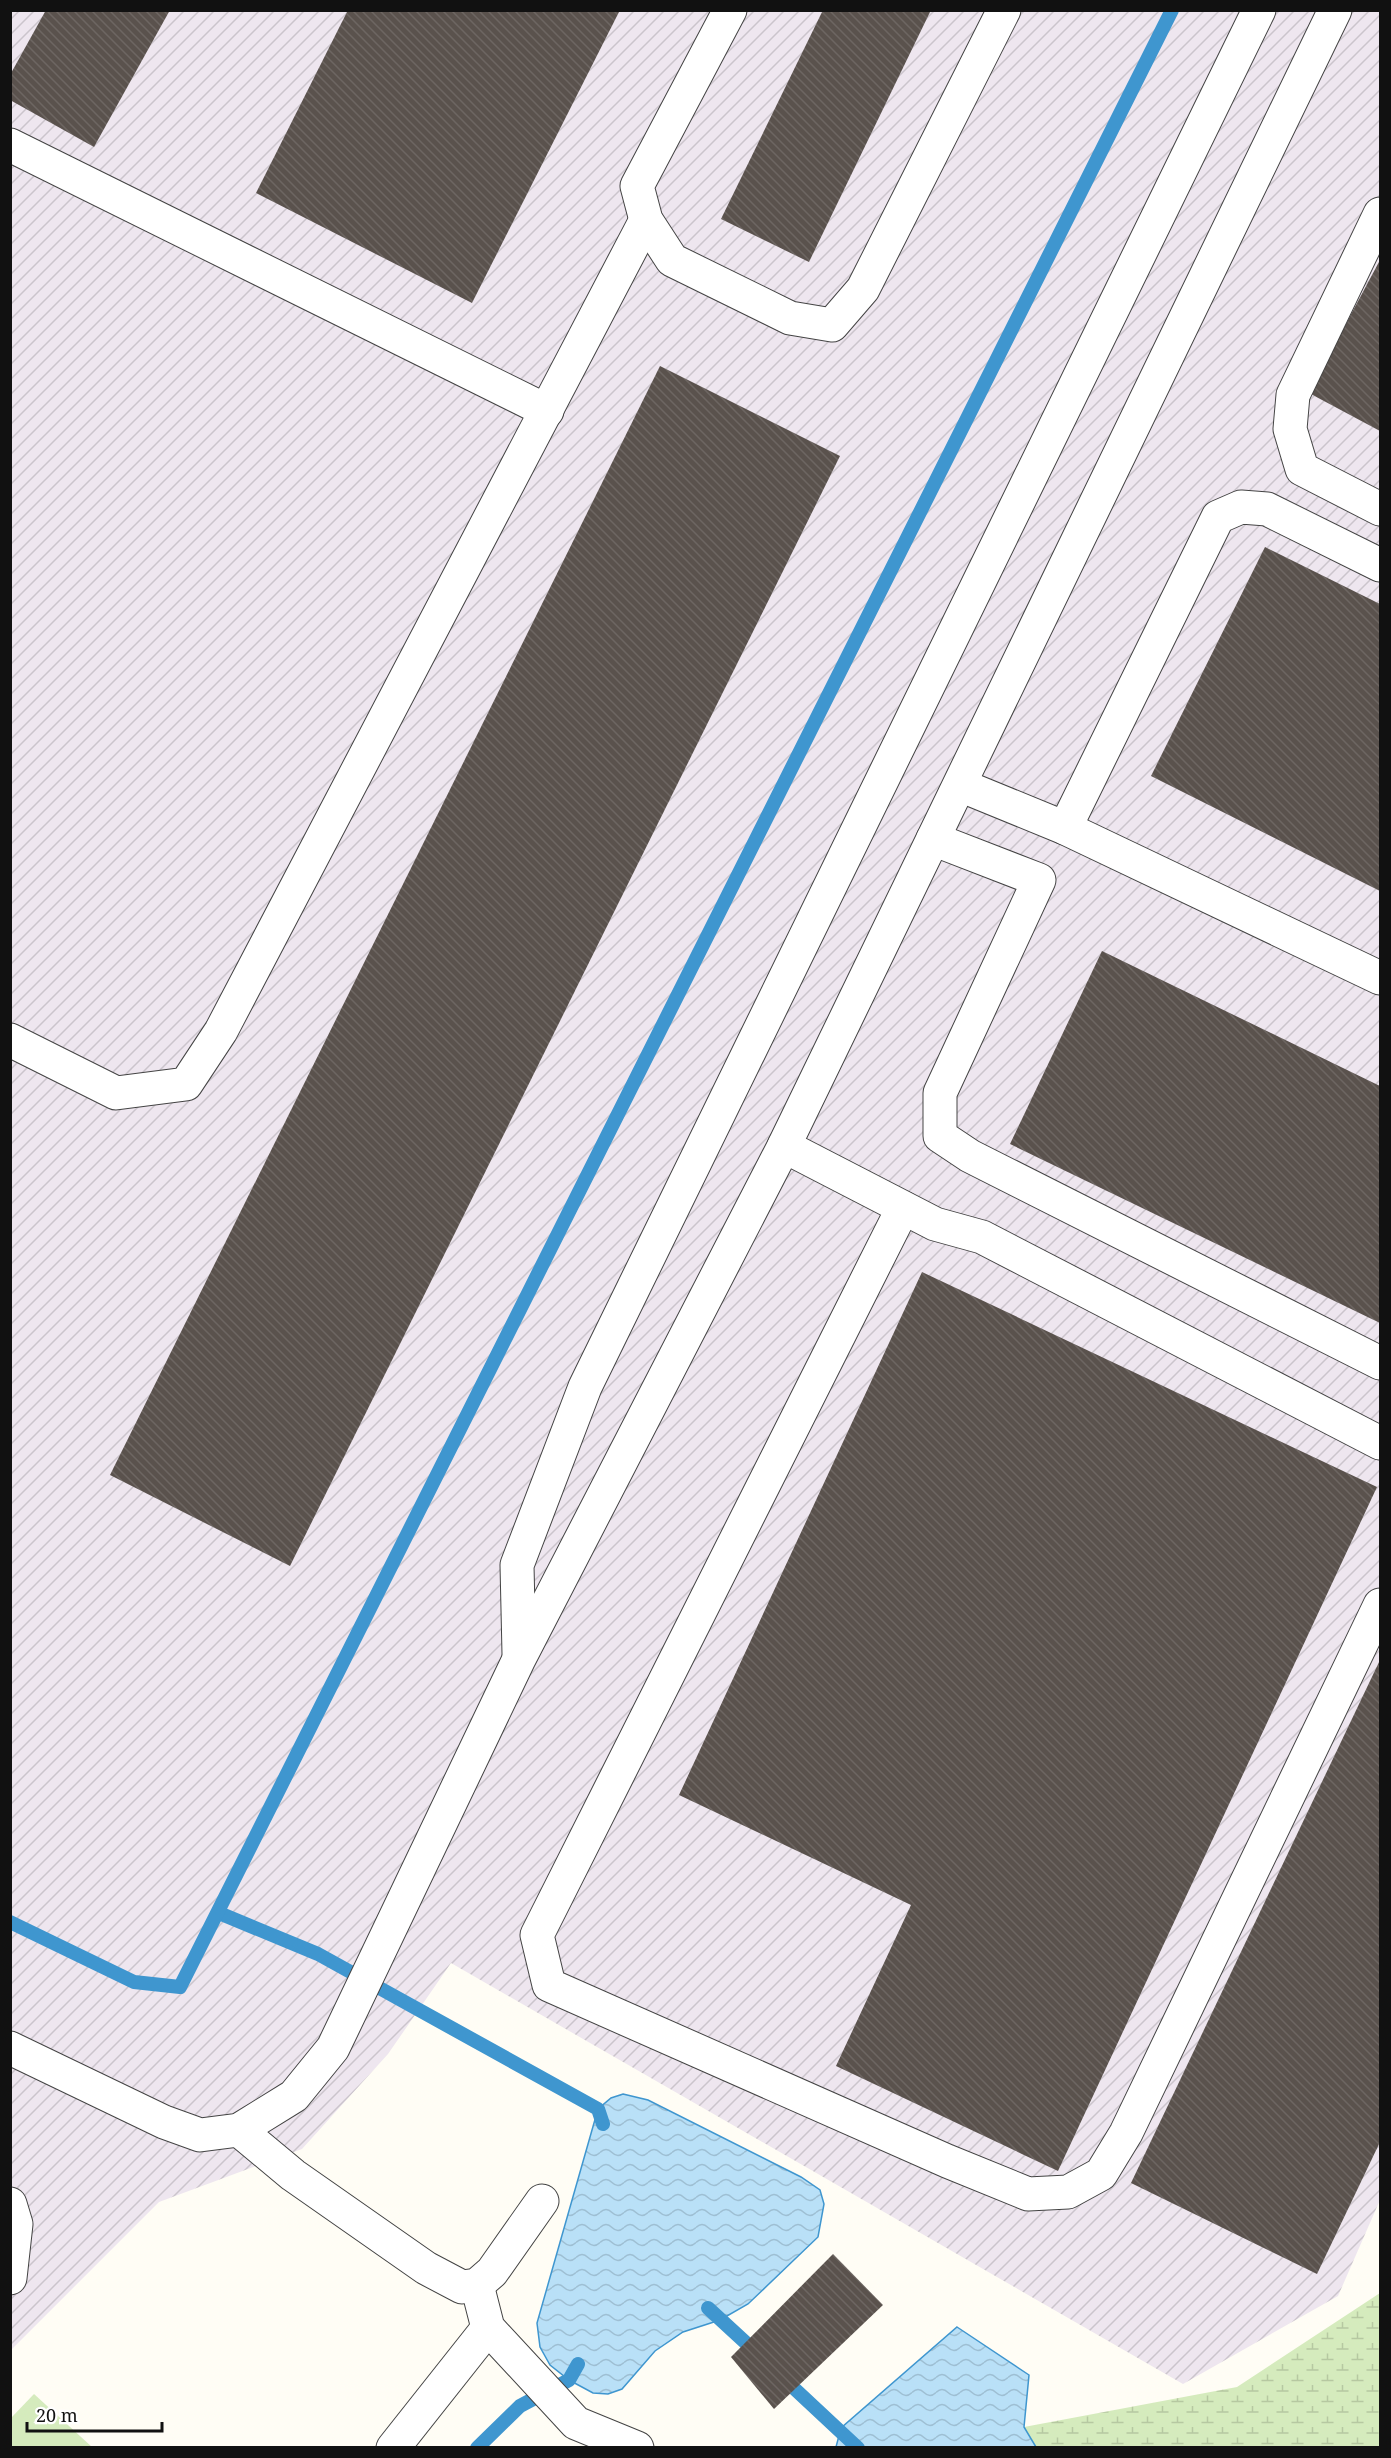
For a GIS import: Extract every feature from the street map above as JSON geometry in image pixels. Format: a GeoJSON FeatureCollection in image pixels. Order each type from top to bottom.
{"type":"FeatureCollection","features":[{"type":"Feature","properties":{"kind":"street"},"geometry":{"type":"LineString","coordinates":[[730,10],[637,186],[646,220],[672,260],[790,318],[832,325],[863,290],[1004,10]]}},
{"type":"Feature","properties":{"kind":"street"},"geometry":{"type":"LineString","coordinates":[[519,1659],[517,1565],[585,1387],[1258,10]]}},
{"type":"Feature","properties":{"kind":"street"},"geometry":{"type":"LineString","coordinates":[[10,2048],[164,2122],[200,2135],[239,2130],[294,2096],[333,2048],[519,1659],[784,1146],[1335,10]]}},
{"type":"Feature","properties":{"kind":"street"},"geometry":{"type":"LineString","coordinates":[[10,145],[546,411]]}},
{"type":"Feature","properties":{"kind":"street"},"geometry":{"type":"LineString","coordinates":[[1380,214],[1293,395],[1290,429],[1302,470],[1380,509]]}},
{"type":"Feature","properties":{"kind":"street"},"geometry":{"type":"LineString","coordinates":[[10,1040],[116,1093],[186,1084],[220,1031],[646,220]]}},
{"type":"Feature","properties":{"kind":"street"},"geometry":{"type":"LineString","coordinates":[[1065,828],[1218,517],[1241,507],[1267,509],[1380,565]]}},
{"type":"Feature","properties":{"kind":"street"},"geometry":{"type":"LineString","coordinates":[[960,785],[1065,828],[1380,978]]}},
{"type":"Feature","properties":{"kind":"street"},"geometry":{"type":"LineString","coordinates":[[933,839],[1039,880],[940,1093],[940,1136],[970,1156],[1380,1363]]}},
{"type":"Feature","properties":{"kind":"street"},"geometry":{"type":"LineString","coordinates":[[784,1146],[935,1224],[982,1237],[1380,1443]]}},
{"type":"Feature","properties":{"kind":"street"},"geometry":{"type":"LineString","coordinates":[[903,1208],[537,1935],[549,1985],[1028,2194],[1068,2192],[1101,2174],[1126,2133],[1380,1605]]}},
{"type":"Feature","properties":{"kind":"street"},"geometry":{"type":"LineString","coordinates":[[239,2130],[293,2175],[426,2268],[462,2287],[477,2285],[492,2272],[542,2201]]}},
{"type":"Feature","properties":{"kind":"street"},"geometry":{"type":"LineString","coordinates":[[10,2204],[16,2224],[10,2278]]}},
{"type":"Feature","properties":{"kind":"street"},"geometry":{"type":"LineString","coordinates":[[477,2285],[492,2334],[576,2423],[637,2448]]}},
{"type":"Feature","properties":{"kind":"street"},"geometry":{"type":"LineString","coordinates":[[393,2448],[492,2334]]}},
{"type":"Feature","properties":{"kind":"shaded area"},"geometry":{"type":"Polygon","coordinates":[[[11,11],[1380,11],[1380,2200],[1338,2296],[1183,2384],[451,1963],[388,2054],[302,2149],[159,2202],[11,2350],[11,11]]]}},
{"type":"Feature","properties":{"kind":"green space"},"geometry":{"type":"Polygon","coordinates":[[[1380,2293],[1380,2447],[1036,2447],[1024,2427],[1237,2387],[1380,2293]]]}},
{"type":"Feature","properties":{"kind":"green space"},"geometry":{"type":"Polygon","coordinates":[[[34,2394],[92,2447],[11,2447],[11,2418],[34,2394]]]}},
{"type":"Feature","properties":{"kind":"water"},"geometry":{"type":"Polygon","coordinates":[[[623,2094],[648,2100],[801,2177],[820,2190],[824,2204],[818,2237],[748,2304],[720,2320],[683,2332],[655,2351],[622,2389],[608,2394],[593,2393],[569,2380],[550,2365],[540,2347],[537,2323],[598,2109],[611,2098],[623,2094]]]}},
{"type":"Feature","properties":{"kind":"water"},"geometry":{"type":"Polygon","coordinates":[[[957,2327],[1029,2375],[1024,2427],[1036,2447],[836,2447],[841,2428],[957,2327]]]}},
{"type":"Feature","properties":{"kind":"building"},"geometry":{"type":"Polygon","coordinates":[[[46,10],[170,10],[94,147],[10,100],[10,75],[46,10]]]}},
{"type":"Feature","properties":{"kind":"building"},"geometry":{"type":"Polygon","coordinates":[[[348,10],[620,10],[472,303],[256,193],[348,10]]]}},
{"type":"Feature","properties":{"kind":"building"},"geometry":{"type":"Polygon","coordinates":[[[823,10],[931,10],[809,262],[721,219],[823,10]]]}},
{"type":"Feature","properties":{"kind":"building"},"geometry":{"type":"Polygon","coordinates":[[[1380,260],[1380,431],[1309,393],[1380,260]]]}},
{"type":"Feature","properties":{"kind":"building"},"geometry":{"type":"Polygon","coordinates":[[[660,366],[840,456],[290,1566],[110,1475],[660,366]]]}},
{"type":"Feature","properties":{"kind":"building"},"geometry":{"type":"Polygon","coordinates":[[[1265,547],[1380,604],[1380,891],[1151,776],[1265,547]]]}},
{"type":"Feature","properties":{"kind":"building"},"geometry":{"type":"Polygon","coordinates":[[[1102,951],[1380,1086],[1380,1323],[1010,1144],[1102,951]]]}},
{"type":"Feature","properties":{"kind":"building"},"geometry":{"type":"Polygon","coordinates":[[[922,1272],[1377,1487],[1058,2171],[836,2066],[911,1905],[679,1795],[922,1272]]]}},
{"type":"Feature","properties":{"kind":"building"},"geometry":{"type":"Polygon","coordinates":[[[1380,1660],[1380,2142],[1317,2274],[1131,2183],[1380,1660]]]}},
{"type":"Feature","properties":{"kind":"building"},"geometry":{"type":"Polygon","coordinates":[[[833,2254],[883,2305],[774,2409],[731,2357],[833,2254]]]}},
{"type":"Feature","properties":{"kind":"waterway"},"geometry":{"type":"LineString","coordinates":[[10,1922],[134,1982],[180,1987],[1172,10]]}},
{"type":"Feature","properties":{"kind":"waterway"},"geometry":{"type":"LineString","coordinates":[[219,1913],[318,1954],[598,2109],[603,2124]]}},
{"type":"Feature","properties":{"kind":"waterway"},"geometry":{"type":"LineString","coordinates":[[708,2308],[758,2354]]}},
{"type":"Feature","properties":{"kind":"waterway"},"geometry":{"type":"LineString","coordinates":[[477,2448],[520,2406],[569,2380],[578,2364]]}},
{"type":"Feature","properties":{"kind":"waterway"},"geometry":{"type":"LineString","coordinates":[[783,2378],[858,2448]]}}]}
